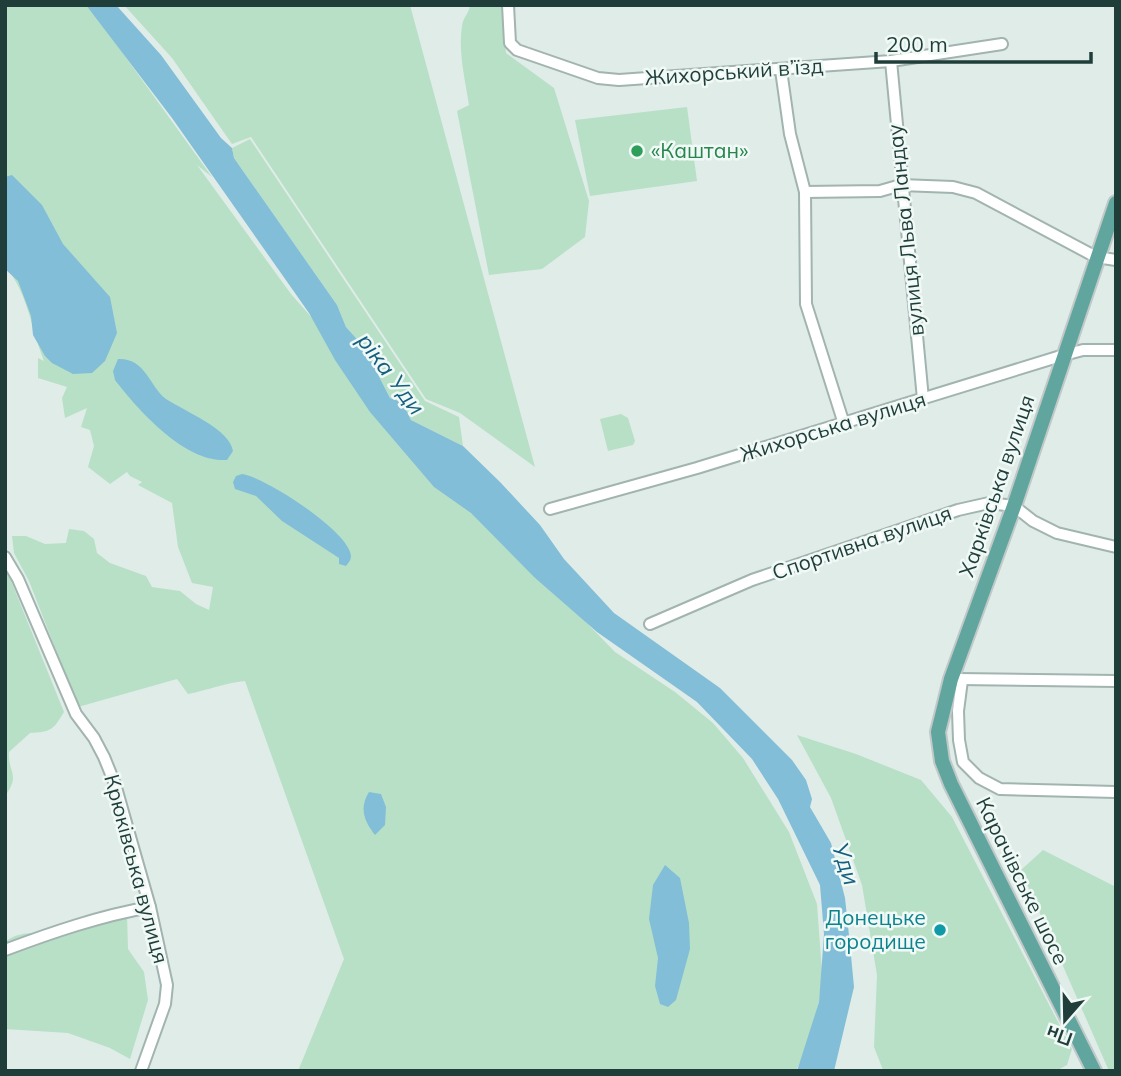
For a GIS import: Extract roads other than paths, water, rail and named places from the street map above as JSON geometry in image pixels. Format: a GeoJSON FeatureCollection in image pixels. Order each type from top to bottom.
{"type":"FeatureCollection","features":[{"type":"Feature","properties":{"kind":"main road","name":"Харківська вулиця"},"geometry":{"type":"LineString","coordinates":[[951,784],[942,761],[938,732],[1116,203]]}},
{"type":"Feature","properties":{"kind":"main road","name":"Карачівське шосе"},"geometry":{"type":"LineString","coordinates":[[951,784],[1094,1071]]}},
{"type":"Feature","properties":{"kind":"street","name":"Жихорський в’їзд"},"geometry":{"type":"LineString","coordinates":[[508,5],[510,43],[517,50],[598,78],[618,80],[891,61],[1002,44]]}},
{"type":"Feature","properties":{"kind":"street","name":"вулиця Льва Ландау"},"geometry":{"type":"LineString","coordinates":[[891,61],[923,399]]}},
{"type":"Feature","properties":{"kind":"street"},"geometry":{"type":"LineString","coordinates":[[781,70],[790,134],[805,192],[806,304],[844,424]]}},
{"type":"Feature","properties":{"kind":"street"},"geometry":{"type":"LineString","coordinates":[[805,192],[880,191],[901,185],[953,187],[976,193],[1096,257],[1116,260]]}},
{"type":"Feature","properties":{"kind":"street","name":"Жихорська вулиця"},"geometry":{"type":"LineString","coordinates":[[550,509],[685,472],[1065,355],[1083,350],[1116,350]]}},
{"type":"Feature","properties":{"kind":"street","name":"Спортивна вулиця"},"geometry":{"type":"LineString","coordinates":[[650,624],[752,580],[958,510],[989,503],[1014,506]]}},
{"type":"Feature","properties":{"kind":"street"},"geometry":{"type":"LineString","coordinates":[[1014,506],[1057,533],[1116,547]]}},
{"type":"Feature","properties":{"kind":"street","name":"Крюківська вулиця"},"geometry":{"type":"LineString","coordinates":[[5,557],[18,579],[76,714],[94,738],[115,784],[150,907],[167,985],[165,1004],[141,1071]]}},
{"type":"Feature","properties":{"kind":"street"},"geometry":{"type":"LineString","coordinates":[[1116,681],[957,679],[958,740],[963,762],[979,778],[1000,789],[1116,792]]}},
{"type":"Feature","properties":{"kind":"street"},"geometry":{"type":"LineString","coordinates":[[5,950],[116,913],[150,907]]}},
{"type":"Feature","properties":{"kind":"water"},"geometry":{"type":"Polygon","coordinates":[[[86,5],[116,5],[161,55],[221,138],[232,148],[234,158],[337,305],[346,327],[364,347],[390,398],[402,402],[411,420],[463,446],[540,525],[564,559],[614,613],[720,688],[792,760],[806,780],[812,799],[810,807],[831,843],[845,898],[854,987],[834,1071],[797,1071],[819,1002],[824,934],[820,885],[778,799],[752,759],[697,702],[597,632],[534,577],[471,513],[434,487],[370,412],[335,360],[309,313],[172,118],[86,5]]]}},
{"type":"Feature","properties":{"kind":"water"},"geometry":{"type":"Polygon","coordinates":[[[12,175],[42,205],[63,244],[110,297],[117,333],[105,361],[92,373],[73,374],[52,363],[45,356],[33,335],[31,316],[18,281],[5,269],[5,177],[12,175]]]}},
{"type":"Feature","properties":{"kind":"water"},"geometry":{"type":"Polygon","coordinates":[[[118,359],[135,363],[166,399],[224,435],[233,451],[227,460],[211,459],[195,453],[164,433],[115,380],[113,371],[118,359]]]}},
{"type":"Feature","properties":{"kind":"water"},"geometry":{"type":"Polygon","coordinates":[[[242,474],[286,495],[337,533],[351,556],[346,566],[339,564],[339,558],[282,521],[256,496],[235,489],[233,482],[236,476],[242,474]]]}},
{"type":"Feature","properties":{"kind":"water"},"geometry":{"type":"Polygon","coordinates":[[[369,792],[381,794],[386,807],[385,825],[375,835],[364,814],[364,804],[369,792]]]}},
{"type":"Feature","properties":{"kind":"water"},"geometry":{"type":"Polygon","coordinates":[[[665,865],[680,878],[689,923],[690,949],[676,1000],[668,1007],[660,1004],[655,986],[658,958],[649,919],[653,885],[665,865]]]}},
{"type":"Feature","properties":{"kind":"place","name":"«Каштан»"},"geometry":{"type":"Point","coordinates":[637,151]}},
{"type":"Feature","properties":{"kind":"place","name":"Донецьке городище"},"geometry":{"type":"Point","coordinates":[940,930]}},
{"type":"Feature","properties":{"kind":"water label","name":"ріка Уди"},"geometry":{"type":"Point","coordinates":[391,374]}},
{"type":"Feature","properties":{"kind":"water label","name":"Уди"},"geometry":{"type":"Point","coordinates":[846,864]}}]}
